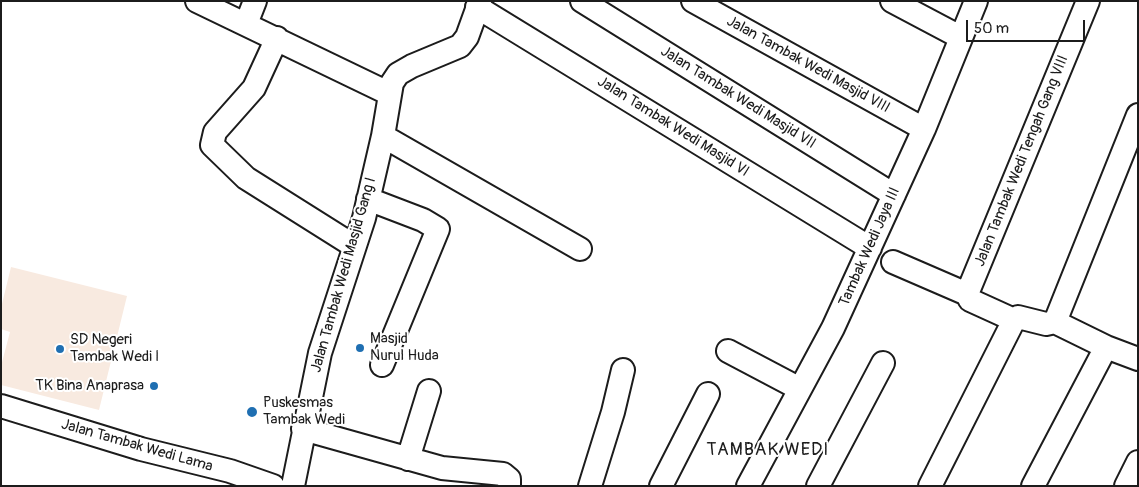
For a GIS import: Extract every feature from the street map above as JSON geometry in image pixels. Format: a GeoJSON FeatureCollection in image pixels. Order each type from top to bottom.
{"type":"FeatureCollection","features":[{"type":"Feature","properties":{"kind":"street"},"geometry":{"type":"LineString","coordinates":[[197,1],[390,94]]}},
{"type":"Feature","properties":{"kind":"street"},"geometry":{"type":"LineString","coordinates":[[246,24],[256,1]]}},
{"type":"Feature","properties":{"kind":"street","name":"Jalan Tambak Wedi Masjid VII"},"geometry":{"type":"LineString","coordinates":[[582,1],[894,195]]}},
{"type":"Feature","properties":{"kind":"street","name":"Jalan Tambak Wedi Masjid VIII"},"geometry":{"type":"LineString","coordinates":[[693,1],[924,129]]}},
{"type":"Feature","properties":{"kind":"street"},"geometry":{"type":"LineString","coordinates":[[892,1],[960,37]]}},
{"type":"Feature","properties":{"kind":"street","name":"Tambak Wedi Jaya III"},"geometry":{"type":"LineString","coordinates":[[748,486],[833,328],[924,129],[976,1]]}},
{"type":"Feature","properties":{"kind":"street","name":"Jalan Tambak Wedi Tengah Gang VIII"},"geometry":{"type":"LineString","coordinates":[[967,294],[1088,1]]}},
{"type":"Feature","properties":{"kind":"street","name":"Jalan Tambak Wedi Masjid Gang I"},"geometry":{"type":"LineString","coordinates":[[293,486],[303,429],[320,353],[368,199],[383,136],[392,83],[398,74],[460,46],[467,37],[478,4]]}},
{"type":"Feature","properties":{"kind":"street","name":"Jalan Tambak Wedi Masjid VI"},"geometry":{"type":"LineString","coordinates":[[478,4],[870,248]]}},
{"type":"Feature","properties":{"kind":"street"},"geometry":{"type":"LineString","coordinates":[[277,38],[254,88],[215,132],[212,145],[246,178],[354,246]]}},
{"type":"Feature","properties":{"kind":"street"},"geometry":{"type":"LineString","coordinates":[[1055,322],[1138,115]]}},
{"type":"Feature","properties":{"kind":"street"},"geometry":{"type":"LineString","coordinates":[[383,136],[580,249]]}},
{"type":"Feature","properties":{"kind":"street"},"geometry":{"type":"LineString","coordinates":[[368,199],[423,220],[438,229],[382,365]]}},
{"type":"Feature","properties":{"kind":"street"},"geometry":{"type":"LineString","coordinates":[[893,262],[967,294],[970,300],[1014,320]]}},
{"type":"Feature","properties":{"kind":"street"},"geometry":{"type":"LineString","coordinates":[[930,486],[1014,320],[1018,317],[1046,324],[1055,322],[1106,347],[1138,359]]}},
{"type":"Feature","properties":{"kind":"street"},"geometry":{"type":"LineString","coordinates":[[1033,486],[1106,347]]}},
{"type":"Feature","properties":{"kind":"street"},"geometry":{"type":"LineString","coordinates":[[728,351],[800,389]]}},
{"type":"Feature","properties":{"kind":"street"},"geometry":{"type":"LineString","coordinates":[[818,486],[883,363]]}},
{"type":"Feature","properties":{"kind":"street"},"geometry":{"type":"LineString","coordinates":[[590,486],[614,412],[623,370]]}},
{"type":"Feature","properties":{"kind":"street"},"geometry":{"type":"LineString","coordinates":[[408,459],[429,391]]}},
{"type":"Feature","properties":{"kind":"street"},"geometry":{"type":"LineString","coordinates":[[661,486],[708,394]]}},
{"type":"Feature","properties":{"kind":"street","name":"Jalan Tambak Wedi Lama"},"geometry":{"type":"LineString","coordinates":[[1,406],[141,449],[230,471],[273,486]]}},
{"type":"Feature","properties":{"kind":"street"},"geometry":{"type":"LineString","coordinates":[[303,429],[442,468],[503,474],[509,479],[509,486]]}},
{"type":"Feature","properties":{"kind":"street"},"geometry":{"type":"LineString","coordinates":[[1126,486],[1138,462]]}},
{"type":"Feature","properties":{"kind":"shaded area","name":"SD Negeri Tambak Wedi I"},"geometry":{"type":"Polygon","coordinates":[[[11,267],[127,296],[99,410],[1,385],[1,366],[10,332],[1,329],[1,308],[11,267]]]}},
{"type":"Feature","properties":{"kind":"place","name":"Masjid Nurul Huda"},"geometry":{"type":"Point","coordinates":[360,348]}},
{"type":"Feature","properties":{"kind":"place","name":"SD Negeri Tambak Wedi I"},"geometry":{"type":"Point","coordinates":[60,349]}},
{"type":"Feature","properties":{"kind":"place","name":"TK Bina Anaprasa"},"geometry":{"type":"Point","coordinates":[154,386]}},
{"type":"Feature","properties":{"kind":"place","name":"Puskesmas Tambak Wedi"},"geometry":{"type":"Point","coordinates":[252,412]}},
{"type":"Feature","properties":{"kind":"district","name":"TAMBAK WEDI"},"geometry":{"type":"Point","coordinates":[768,450]}}]}
